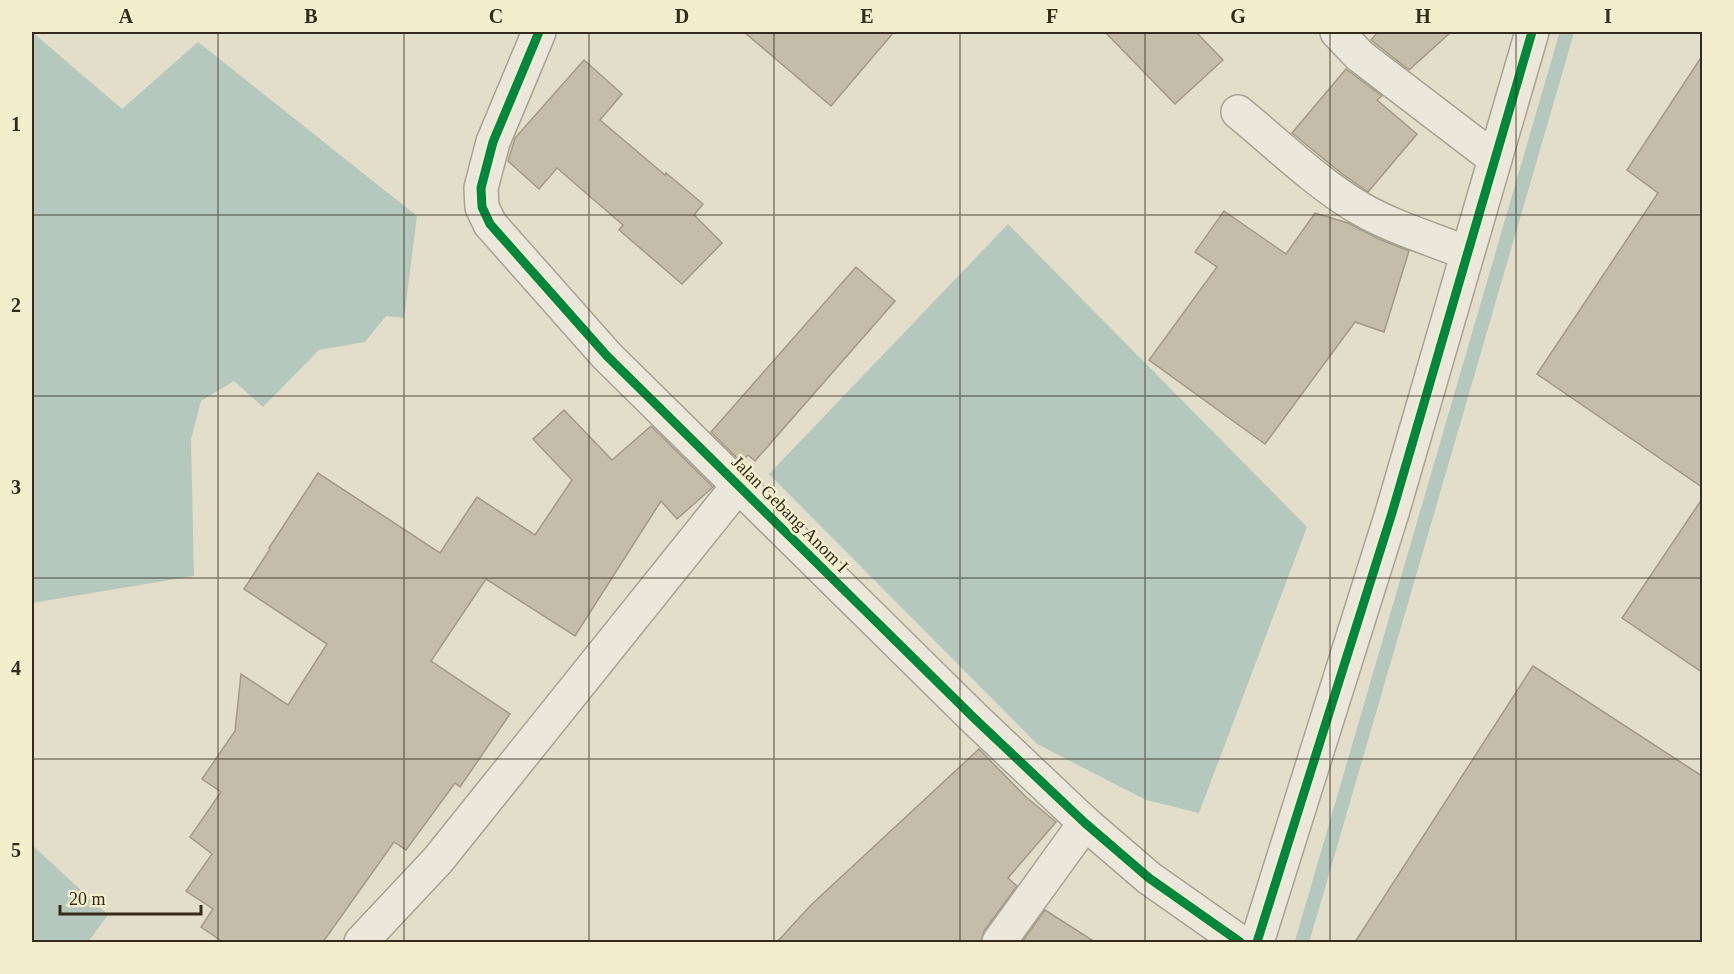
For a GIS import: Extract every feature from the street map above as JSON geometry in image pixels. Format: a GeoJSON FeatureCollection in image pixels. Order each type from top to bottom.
{"type":"FeatureCollection","features":[{"type":"Feature","properties":{"kind":"street","name":"Jalan Gebang Anom I"},"geometry":{"type":"LineString","coordinates":[[538,32],[494,142],[481,188],[482,207],[490,224],[607,356],[974,718],[1085,824],[1149,878],[1240,942]]}},
{"type":"Feature","properties":{"kind":"street"},"geometry":{"type":"LineString","coordinates":[[1337,32],[1360,56],[1495,159]]}},
{"type":"Feature","properties":{"kind":"street"},"geometry":{"type":"LineString","coordinates":[[1257,942],[1392,513],[1532,32]]}},
{"type":"Feature","properties":{"kind":"street"},"geometry":{"type":"LineString","coordinates":[[1239,112],[1338,194],[1358,207],[1378,218],[1467,253]]}},
{"type":"Feature","properties":{"kind":"street"},"geometry":{"type":"LineString","coordinates":[[361,942],[438,860],[738,486]]}},
{"type":"Feature","properties":{"kind":"street"},"geometry":{"type":"LineString","coordinates":[[999,942],[1085,824]]}},
{"type":"Feature","properties":{"kind":"shaded area"},"geometry":{"type":"Polygon","coordinates":[[[32,32],[122,109],[198,42],[417,216],[404,318],[386,316],[365,342],[319,350],[263,407],[234,381],[201,401],[191,439],[194,576],[32,603],[32,32]]]}},
{"type":"Feature","properties":{"kind":"shaded area"},"geometry":{"type":"Polygon","coordinates":[[[1008,224],[1307,527],[1199,813],[1146,800],[1037,744],[769,474],[1008,224]]]}},
{"type":"Feature","properties":{"kind":"shaded area"},"geometry":{"type":"Polygon","coordinates":[[[32,845],[108,915],[88,942],[32,942],[32,845]]]}},
{"type":"Feature","properties":{"kind":"building"},"geometry":{"type":"Polygon","coordinates":[[[744,32],[894,32],[831,106],[744,32]]]}},
{"type":"Feature","properties":{"kind":"building"},"geometry":{"type":"Polygon","coordinates":[[[1105,32],[1196,32],[1223,60],[1175,104],[1105,32]]]}},
{"type":"Feature","properties":{"kind":"building"},"geometry":{"type":"Polygon","coordinates":[[[1378,32],[1451,32],[1409,70],[1371,40],[1378,32]]]}},
{"type":"Feature","properties":{"kind":"building"},"geometry":{"type":"Polygon","coordinates":[[[1702,56],[1702,487],[1537,374],[1658,193],[1627,170],[1702,56]]]}},
{"type":"Feature","properties":{"kind":"building"},"geometry":{"type":"Polygon","coordinates":[[[584,60],[622,94],[600,120],[703,204],[694,215],[722,243],[682,284],[619,230],[623,225],[557,168],[539,189],[508,161],[515,138],[584,60]]]}},
{"type":"Feature","properties":{"kind":"building"},"geometry":{"type":"Polygon","coordinates":[[[1346,69],[1382,96],[1377,100],[1417,134],[1368,192],[1292,133],[1346,69]]]}},
{"type":"Feature","properties":{"kind":"building"},"geometry":{"type":"Polygon","coordinates":[[[1224,211],[1286,254],[1315,213],[1348,223],[1409,251],[1384,332],[1355,322],[1265,444],[1149,360],[1217,267],[1195,252],[1224,211]]]}},
{"type":"Feature","properties":{"kind":"building"},"geometry":{"type":"Polygon","coordinates":[[[856,267],[895,301],[755,461],[748,455],[741,462],[711,432],[856,267]]]}},
{"type":"Feature","properties":{"kind":"building"},"geometry":{"type":"Polygon","coordinates":[[[564,410],[612,460],[651,426],[713,487],[677,519],[661,501],[575,636],[486,579],[431,661],[510,714],[460,787],[455,783],[406,850],[394,842],[323,942],[223,942],[201,927],[213,909],[186,891],[212,854],[190,837],[221,792],[202,779],[235,731],[241,674],[288,705],[327,644],[244,589],[269,548],[318,473],[440,553],[477,497],[535,535],[572,480],[533,439],[564,410]]]}},
{"type":"Feature","properties":{"kind":"building"},"geometry":{"type":"Polygon","coordinates":[[[1702,499],[1702,672],[1622,618],[1702,499]]]}},
{"type":"Feature","properties":{"kind":"building"},"geometry":{"type":"Polygon","coordinates":[[[1533,666],[1702,776],[1702,942],[1355,942],[1533,666]]]}},
{"type":"Feature","properties":{"kind":"building"},"geometry":{"type":"Polygon","coordinates":[[[979,749],[1025,796],[1056,822],[1008,878],[1017,886],[984,931],[981,942],[777,942],[811,905],[979,749]]]}},
{"type":"Feature","properties":{"kind":"building"},"geometry":{"type":"Polygon","coordinates":[[[1045,910],[1095,942],[1022,942],[1045,910]]]}},
{"type":"Feature","properties":{"kind":"waterway"},"geometry":{"type":"LineString","coordinates":[[1302,942],[1567,32]]}},
{"type":"Feature","properties":{"kind":"cycle path"},"geometry":{"type":"LineString","coordinates":[[539,32],[493,142],[481,188],[482,207],[490,224],[607,356],[974,718],[1085,823],[1149,878],[1240,942]]}},
{"type":"Feature","properties":{"kind":"cycle path"},"geometry":{"type":"LineString","coordinates":[[1257,942],[1392,513],[1532,32]]}}]}
